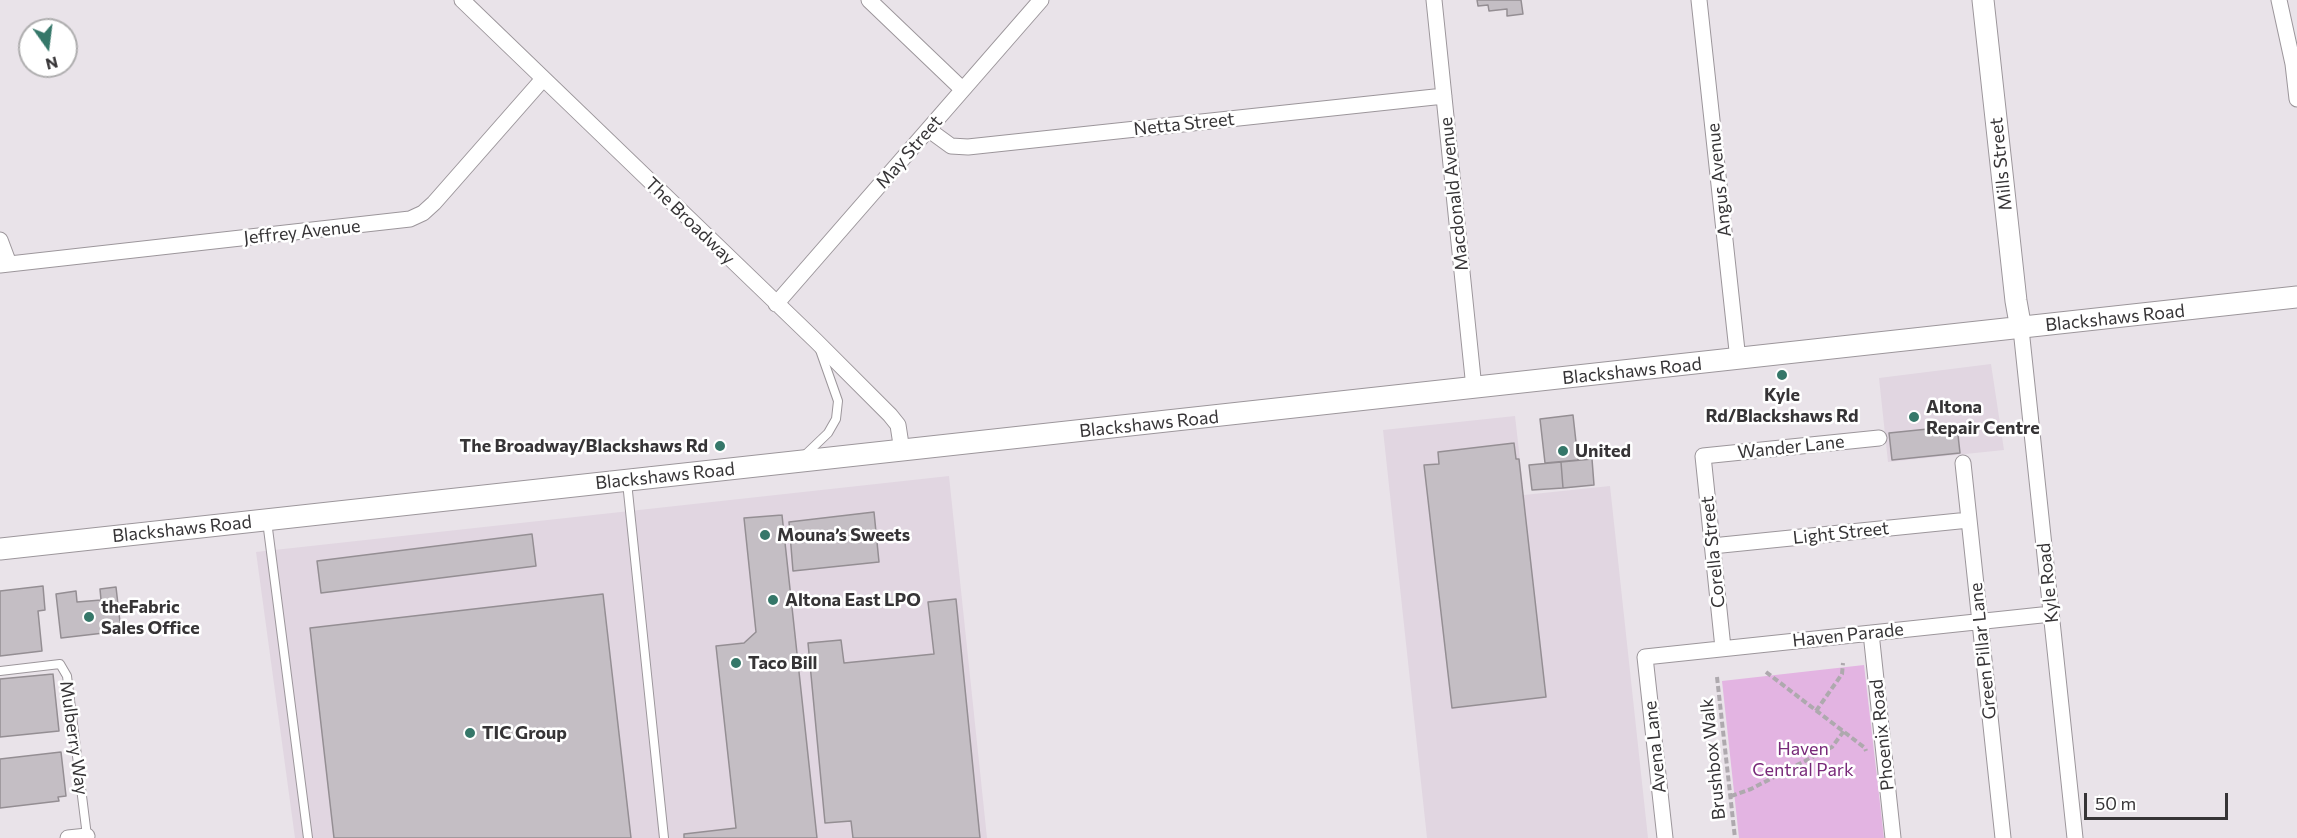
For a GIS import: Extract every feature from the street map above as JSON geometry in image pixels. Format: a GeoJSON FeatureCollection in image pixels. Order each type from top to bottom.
{"type":"FeatureCollection","features":[{"type":"Feature","properties":{"kind":"main road","name":"Mills Street"},"geometry":{"type":"LineString","coordinates":[[1983,0],[2016,301],[2021,328]]}},
{"type":"Feature","properties":{"kind":"main road","name":"Blackshaws Road"},"geometry":{"type":"LineString","coordinates":[[0,549],[2297,297]]}},
{"type":"Feature","properties":{"kind":"street","name":"The Broadway"},"geometry":{"type":"LineString","coordinates":[[462,0],[890,414],[898,425],[902,451]]}},
{"type":"Feature","properties":{"kind":"street"},"geometry":{"type":"LineString","coordinates":[[869,0],[962,89]]}},
{"type":"Feature","properties":{"kind":"street","name":"May Street"},"geometry":{"type":"LineString","coordinates":[[776,304],[1041,0]]}},
{"type":"Feature","properties":{"kind":"street","name":"Macdonald Avenue"},"geometry":{"type":"LineString","coordinates":[[1434,0],[1474,388]]}},
{"type":"Feature","properties":{"kind":"street","name":"Angus Avenue"},"geometry":{"type":"LineString","coordinates":[[1699,0],[1738,360]]}},
{"type":"Feature","properties":{"kind":"street"},"geometry":{"type":"LineString","coordinates":[[2279,0],[2293,64],[2297,99]]}},
{"type":"Feature","properties":{"kind":"street","name":"Jeffrey Avenue"},"geometry":{"type":"LineString","coordinates":[[5,264],[410,219],[423,213],[434,203],[543,79]]}},
{"type":"Feature","properties":{"kind":"street","name":"Netta Street"},"geometry":{"type":"LineString","coordinates":[[929,130],[951,146],[968,147],[1444,96]]}},
{"type":"Feature","properties":{"kind":"street"},"geometry":{"type":"LineString","coordinates":[[0,240],[5,264]]}},
{"type":"Feature","properties":{"kind":"street","name":"Kyle Road"},"geometry":{"type":"LineString","coordinates":[[2021,328],[2075,838]]}},
{"type":"Feature","properties":{"kind":"street","name":"Wander Lane"},"geometry":{"type":"LineString","coordinates":[[1703,456],[1879,438]]}},
{"type":"Feature","properties":{"kind":"street","name":"Corella Street"},"geometry":{"type":"LineString","coordinates":[[1703,456],[1723,648]]}},
{"type":"Feature","properties":{"kind":"street","name":"Green Pillar Lane"},"geometry":{"type":"LineString","coordinates":[[1963,464],[2003,838]]}},
{"type":"Feature","properties":{"kind":"street","name":"Light Street"},"geometry":{"type":"LineString","coordinates":[[1712,546],[1969,520]]}},
{"type":"Feature","properties":{"kind":"street","name":"Haven Parade"},"geometry":{"type":"LineString","coordinates":[[1646,657],[2051,614]]}},
{"type":"Feature","properties":{"kind":"street","name":"Phoenix Road"},"geometry":{"type":"LineString","coordinates":[[1871,633],[1893,838]]}},
{"type":"Feature","properties":{"kind":"street","name":"Avena Lane"},"geometry":{"type":"LineString","coordinates":[[1646,657],[1665,838]]}},
{"type":"Feature","properties":{"kind":"street"},"geometry":{"type":"LineString","coordinates":[[68,838],[87,837]]}},
{"type":"Feature","properties":{"kind":"lane"},"geometry":{"type":"LineString","coordinates":[[798,462],[828,433],[836,418],[838,401],[816,340]]}},
{"type":"Feature","properties":{"kind":"lane"},"geometry":{"type":"LineString","coordinates":[[627,480],[664,838]]}},
{"type":"Feature","properties":{"kind":"lane"},"geometry":{"type":"LineString","coordinates":[[267,519],[308,838]]}},
{"type":"Feature","properties":{"kind":"lane","name":"Mulberry Way"},"geometry":{"type":"LineString","coordinates":[[0,671],[60,664],[67,676],[87,837]]}},
{"type":"Feature","properties":{"kind":"path"},"geometry":{"type":"LineString","coordinates":[[1816,711],[1842,674],[1843,663]]}},
{"type":"Feature","properties":{"kind":"path"},"geometry":{"type":"LineString","coordinates":[[1766,672],[1865,748],[1866,759]]}},
{"type":"Feature","properties":{"kind":"path","name":"Brushbox Walk"},"geometry":{"type":"LineString","coordinates":[[1717,677],[1735,838]]}},
{"type":"Feature","properties":{"kind":"path"},"geometry":{"type":"LineString","coordinates":[[1731,796],[1751,789],[1832,747],[1844,731]]}},
{"type":"Feature","properties":{"kind":"shaded area"},"geometry":{"type":"Polygon","coordinates":[[[1991,364],[2004,450],[1888,462],[1879,378],[1991,364]]]}},
{"type":"Feature","properties":{"kind":"shaded area"},"geometry":{"type":"Polygon","coordinates":[[[1515,416],[1524,495],[1610,486],[1648,838],[1427,838],[1383,430],[1515,416]]]}},
{"type":"Feature","properties":{"kind":"shaded area"},"geometry":{"type":"Polygon","coordinates":[[[949,476],[987,838],[295,838],[256,552],[949,476]]]}},
{"type":"Feature","properties":{"kind":"green space","name":"Haven Central Park"},"geometry":{"type":"Polygon","coordinates":[[[1864,665],[1884,838],[1739,838],[1722,681],[1864,665]]]}},
{"type":"Feature","properties":{"kind":"building"},"geometry":{"type":"Polygon","coordinates":[[[1477,0],[1521,0],[1523,14],[1507,16],[1507,9],[1489,11],[1488,5],[1478,6],[1477,0]]]}},
{"type":"Feature","properties":{"kind":"building"},"geometry":{"type":"Polygon","coordinates":[[[1573,415],[1578,460],[1545,463],[1540,419],[1573,415]]]}},
{"type":"Feature","properties":{"kind":"building"},"geometry":{"type":"Polygon","coordinates":[[[1957,426],[1960,453],[1892,460],[1889,433],[1957,426]]]}},
{"type":"Feature","properties":{"kind":"building"},"geometry":{"type":"Polygon","coordinates":[[[1514,443],[1516,459],[1519,459],[1546,697],[1452,708],[1424,465],[1439,464],[1438,452],[1514,443]]]}},
{"type":"Feature","properties":{"kind":"building"},"geometry":{"type":"Polygon","coordinates":[[[1592,459],[1594,485],[1563,488],[1561,462],[1592,459]]]}},
{"type":"Feature","properties":{"kind":"building"},"geometry":{"type":"Polygon","coordinates":[[[1561,462],[1563,488],[1532,490],[1529,465],[1561,462]]]}},
{"type":"Feature","properties":{"kind":"building"},"geometry":{"type":"Polygon","coordinates":[[[874,512],[879,562],[793,571],[789,522],[874,512]]]}},
{"type":"Feature","properties":{"kind":"building"},"geometry":{"type":"Polygon","coordinates":[[[782,515],[817,838],[684,838],[684,834],[736,828],[716,646],[744,643],[756,632],[744,518],[782,515]]]}},
{"type":"Feature","properties":{"kind":"building"},"geometry":{"type":"Polygon","coordinates":[[[532,534],[536,566],[321,593],[317,561],[532,534]]]}},
{"type":"Feature","properties":{"kind":"building"},"geometry":{"type":"Polygon","coordinates":[[[43,586],[45,610],[38,611],[42,651],[0,656],[0,591],[43,586]]]}},
{"type":"Feature","properties":{"kind":"building","name":"theFabric Sales Office"},"geometry":{"type":"Polygon","coordinates":[[[116,587],[121,631],[61,638],[56,594],[76,591],[77,602],[101,600],[100,589],[116,587]]]}},
{"type":"Feature","properties":{"kind":"building","name":"TIC Group"},"geometry":{"type":"Polygon","coordinates":[[[603,594],[631,838],[334,838],[310,628],[603,594]]]}},
{"type":"Feature","properties":{"kind":"building"},"geometry":{"type":"Polygon","coordinates":[[[956,599],[980,838],[853,838],[851,821],[825,823],[808,643],[841,640],[844,663],[934,654],[928,602],[956,599]]]}},
{"type":"Feature","properties":{"kind":"building"},"geometry":{"type":"Polygon","coordinates":[[[53,674],[59,731],[0,737],[0,679],[53,674]]]}},
{"type":"Feature","properties":{"kind":"building"},"geometry":{"type":"Polygon","coordinates":[[[61,752],[66,796],[58,797],[59,801],[0,808],[0,759],[61,752]]]}},
{"type":"Feature","properties":{"kind":"place","name":"Kyle Rd/Blackshaws Rd"},"geometry":{"type":"Point","coordinates":[1782,375]}},
{"type":"Feature","properties":{"kind":"place","name":"Altona Repair Centre"},"geometry":{"type":"Point","coordinates":[1914,417]}},
{"type":"Feature","properties":{"kind":"place","name":"The Broadway/Blackshaws Rd"},"geometry":{"type":"Point","coordinates":[720,446]}},
{"type":"Feature","properties":{"kind":"place","name":"United"},"geometry":{"type":"Point","coordinates":[1563,451]}},
{"type":"Feature","properties":{"kind":"place","name":"Mouna’s Sweets"},"geometry":{"type":"Point","coordinates":[765,535]}},
{"type":"Feature","properties":{"kind":"place","name":"Altona East LPO"},"geometry":{"type":"Point","coordinates":[773,600]}},
{"type":"Feature","properties":{"kind":"place","name":"theFabric Sales Office"},"geometry":{"type":"Point","coordinates":[89,617]}},
{"type":"Feature","properties":{"kind":"place","name":"Taco Bill"},"geometry":{"type":"Point","coordinates":[736,663]}},
{"type":"Feature","properties":{"kind":"place","name":"TIC Group"},"geometry":{"type":"Point","coordinates":[470,733]}}]}
